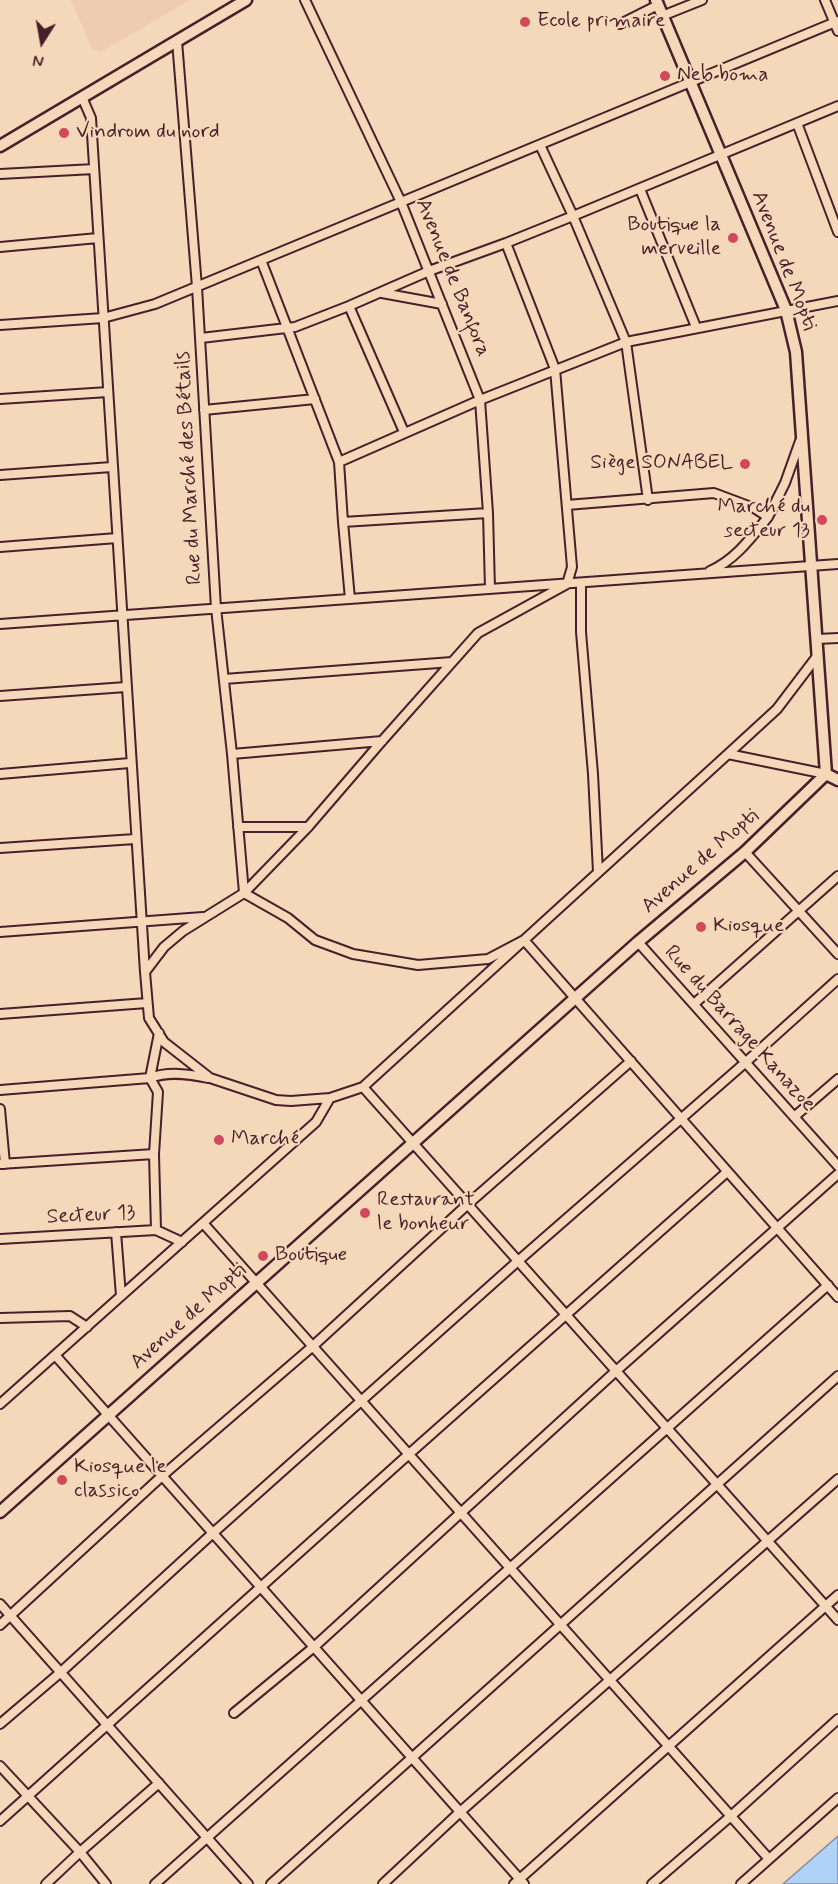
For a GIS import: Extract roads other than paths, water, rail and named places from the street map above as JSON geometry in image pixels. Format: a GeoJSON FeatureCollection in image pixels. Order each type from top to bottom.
{"type":"FeatureCollection","features":[{"type":"Feature","properties":{"kind":"street"},"geometry":{"type":"LineString","coordinates":[[0,146],[246,0]]}},
{"type":"Feature","properties":{"kind":"street","name":"Avenue de Banfora"},"geometry":{"type":"LineString","coordinates":[[305,0],[401,202],[480,400],[488,513],[490,589]]}},
{"type":"Feature","properties":{"kind":"street"},"geometry":{"type":"LineString","coordinates":[[662,16],[702,0]]}},
{"type":"Feature","properties":{"kind":"street"},"geometry":{"type":"LineString","coordinates":[[825,0],[836,21],[838,31]]}},
{"type":"Feature","properties":{"kind":"street"},"geometry":{"type":"LineString","coordinates":[[620,24],[657,2]]}},
{"type":"Feature","properties":{"kind":"street","name":"Avenue de Mopti"},"geometry":{"type":"LineString","coordinates":[[0,1512],[638,942],[746,852],[826,774],[796,352],[786,310],[657,2]]}},
{"type":"Feature","properties":{"kind":"street"},"geometry":{"type":"LineString","coordinates":[[0,325],[103,318],[155,304],[836,21]]}},
{"type":"Feature","properties":{"kind":"street","name":"Rue du Marché des Bétails"},"geometry":{"type":"LineString","coordinates":[[177,41],[201,338],[216,608],[244,893]]}},
{"type":"Feature","properties":{"kind":"street"},"geometry":{"type":"LineString","coordinates":[[82,97],[91,118],[130,763],[147,1003],[149,1018],[164,1042],[210,1078]]}},
{"type":"Feature","properties":{"kind":"street"},"geometry":{"type":"LineString","coordinates":[[201,338],[295,327],[429,271],[640,189],[838,106]]}},
{"type":"Feature","properties":{"kind":"street"},"geometry":{"type":"LineString","coordinates":[[796,123],[838,232]]}},
{"type":"Feature","properties":{"kind":"street"},"geometry":{"type":"LineString","coordinates":[[540,145],[573,216],[626,342],[648,500]]}},
{"type":"Feature","properties":{"kind":"street"},"geometry":{"type":"LineString","coordinates":[[0,174],[94,169]]}},
{"type":"Feature","properties":{"kind":"street"},"geometry":{"type":"LineString","coordinates":[[640,189],[696,327]]}},
{"type":"Feature","properties":{"kind":"street"},"geometry":{"type":"LineString","coordinates":[[0,247],[98,238]]}},
{"type":"Feature","properties":{"kind":"street"},"geometry":{"type":"LineString","coordinates":[[145,972],[164,947],[183,931],[244,893],[309,827],[477,633],[567,584],[572,567],[555,369],[506,243]]}},
{"type":"Feature","properties":{"kind":"street"},"geometry":{"type":"LineString","coordinates":[[261,261],[339,462],[350,599]]}},
{"type":"Feature","properties":{"kind":"street"},"geometry":{"type":"LineString","coordinates":[[381,292],[442,304]]}},
{"type":"Feature","properties":{"kind":"street"},"geometry":{"type":"LineString","coordinates":[[339,462],[480,400],[626,342],[838,301]]}},
{"type":"Feature","properties":{"kind":"street"},"geometry":{"type":"LineString","coordinates":[[349,306],[404,432]]}},
{"type":"Feature","properties":{"kind":"street"},"geometry":{"type":"LineString","coordinates":[[0,399],[108,392]]}},
{"type":"Feature","properties":{"kind":"street"},"geometry":{"type":"LineString","coordinates":[[204,410],[315,399]]}},
{"type":"Feature","properties":{"kind":"street"},"geometry":{"type":"LineString","coordinates":[[703,574],[720,567],[747,544],[768,517],[785,483],[802,436]]}},
{"type":"Feature","properties":{"kind":"street"},"geometry":{"type":"LineString","coordinates":[[0,475],[112,467]]}},
{"type":"Feature","properties":{"kind":"street"},"geometry":{"type":"LineString","coordinates":[[567,505],[714,493],[754,508],[768,517]]}},
{"type":"Feature","properties":{"kind":"street"},"geometry":{"type":"LineString","coordinates":[[343,522],[488,513]]}},
{"type":"Feature","properties":{"kind":"street"},"geometry":{"type":"LineString","coordinates":[[0,547],[117,538]]}},
{"type":"Feature","properties":{"kind":"street"},"geometry":{"type":"LineString","coordinates":[[0,624],[838,564]]}},
{"type":"Feature","properties":{"kind":"street"},"geometry":{"type":"LineString","coordinates":[[581,583],[581,633],[593,774],[598,872]]}},
{"type":"Feature","properties":{"kind":"street"},"geometry":{"type":"LineString","coordinates":[[817,639],[838,638]]}},
{"type":"Feature","properties":{"kind":"street"},"geometry":{"type":"LineString","coordinates":[[0,1090],[150,1078],[168,1074],[188,1074],[210,1078],[276,1100],[291,1101],[330,1098],[363,1087],[777,709],[818,655]]}},
{"type":"Feature","properties":{"kind":"street"},"geometry":{"type":"LineString","coordinates":[[224,679],[452,662]]}},
{"type":"Feature","properties":{"kind":"street"},"geometry":{"type":"LineString","coordinates":[[0,696],[126,687]]}},
{"type":"Feature","properties":{"kind":"street"},"geometry":{"type":"LineString","coordinates":[[232,754],[382,741]]}},
{"type":"Feature","properties":{"kind":"street"},"geometry":{"type":"LineString","coordinates":[[728,754],[826,774],[838,780]]}},
{"type":"Feature","properties":{"kind":"street"},"geometry":{"type":"LineString","coordinates":[[0,774],[130,763]]}},
{"type":"Feature","properties":{"kind":"street"},"geometry":{"type":"LineString","coordinates":[[238,827],[309,827]]}},
{"type":"Feature","properties":{"kind":"street"},"geometry":{"type":"LineString","coordinates":[[0,848],[135,839]]}},
{"type":"Feature","properties":{"kind":"street"},"geometry":{"type":"LineString","coordinates":[[746,852],[838,954]]}},
{"type":"Feature","properties":{"kind":"street"},"geometry":{"type":"LineString","coordinates":[[694,1005],[838,876]]}},
{"type":"Feature","properties":{"kind":"street"},"geometry":{"type":"LineString","coordinates":[[244,893],[288,918],[315,940],[353,954],[418,965],[488,959],[524,940]]}},
{"type":"Feature","properties":{"kind":"street"},"geometry":{"type":"LineString","coordinates":[[0,932],[205,917]]}},
{"type":"Feature","properties":{"kind":"street"},"geometry":{"type":"LineString","coordinates":[[524,940],[838,1297]]}},
{"type":"Feature","properties":{"kind":"street","name":"Rue du Barrage Kanazoe"},"geometry":{"type":"LineString","coordinates":[[638,942],[838,1166]]}},
{"type":"Feature","properties":{"kind":"street"},"geometry":{"type":"LineString","coordinates":[[0,1724],[61,1672],[518,1261],[838,979]]}},
{"type":"Feature","properties":{"kind":"street"},"geometry":{"type":"LineString","coordinates":[[0,1014],[147,1003]]}},
{"type":"Feature","properties":{"kind":"street"},"geometry":{"type":"LineString","coordinates":[[156,1230],[153,1154],[158,1092],[150,1078],[159,1033]]}},
{"type":"Feature","properties":{"kind":"street"},"geometry":{"type":"LineString","coordinates":[[0,1625],[162,1476],[313,1346],[468,1204],[631,1061]]}},
{"type":"Feature","properties":{"kind":"street"},"geometry":{"type":"LineString","coordinates":[[794,1117],[838,1078]]}},
{"type":"Feature","properties":{"kind":"street"},"geometry":{"type":"LineString","coordinates":[[363,1087],[838,1620]]}},
{"type":"Feature","properties":{"kind":"street"},"geometry":{"type":"LineString","coordinates":[[2,1401],[316,1122],[330,1098]]}},
{"type":"Feature","properties":{"kind":"street"},"geometry":{"type":"LineString","coordinates":[[0,1109],[2,1164],[153,1154]]}},
{"type":"Feature","properties":{"kind":"street"},"geometry":{"type":"LineString","coordinates":[[0,1821],[727,1172]]}},
{"type":"Feature","properties":{"kind":"street"},"geometry":{"type":"LineString","coordinates":[[234,1713],[314,1647],[616,1371],[838,1174]]}},
{"type":"Feature","properties":{"kind":"street"},"geometry":{"type":"LineString","coordinates":[[203,1223],[769,1859]]}},
{"type":"Feature","properties":{"kind":"street","name":"Secteur 13"},"geometry":{"type":"LineString","coordinates":[[0,1239],[156,1230],[182,1242]]}},
{"type":"Feature","properties":{"kind":"street"},"geometry":{"type":"LineString","coordinates":[[116,1232],[121,1296]]}},
{"type":"Feature","properties":{"kind":"street"},"geometry":{"type":"LineString","coordinates":[[155,1884],[828,1286]]}},
{"type":"Feature","properties":{"kind":"street"},"geometry":{"type":"LineString","coordinates":[[0,1318],[70,1316],[87,1327]]}},
{"type":"Feature","properties":{"kind":"street"},"geometry":{"type":"LineString","coordinates":[[55,1355],[413,1758],[519,1882],[838,1595]]}},
{"type":"Feature","properties":{"kind":"street"},"geometry":{"type":"LineString","coordinates":[[271,1884],[838,1376]]}},
{"type":"Feature","properties":{"kind":"street"},"geometry":{"type":"LineString","coordinates":[[383,1884],[460,1812],[838,1479]]}},
{"type":"Feature","properties":{"kind":"street"},"geometry":{"type":"LineString","coordinates":[[0,1604],[248,1884]]}},
{"type":"Feature","properties":{"kind":"street"},"geometry":{"type":"LineString","coordinates":[[652,1884],[838,1719]]}},
{"type":"Feature","properties":{"kind":"street"},"geometry":{"type":"LineString","coordinates":[[0,1766],[80,1852],[106,1884]]}},
{"type":"Feature","properties":{"kind":"street"},"geometry":{"type":"LineString","coordinates":[[46,1884],[159,1783]]}},
{"type":"Feature","properties":{"kind":"street"},"geometry":{"type":"LineString","coordinates":[[741,1884],[838,1798]]}},
{"type":"Feature","properties":{"kind":"water"},"geometry":{"type":"Polygon","coordinates":[[[838,1836],[838,1884],[783,1884],[838,1836]]]}},
{"type":"Feature","properties":{"kind":"place","name":"Ecole primaire"},"geometry":{"type":"Point","coordinates":[525,22]}},
{"type":"Feature","properties":{"kind":"place","name":"Neb boma"},"geometry":{"type":"Point","coordinates":[665,76]}},
{"type":"Feature","properties":{"kind":"place","name":"Vindrom du nord"},"geometry":{"type":"Point","coordinates":[64,133]}},
{"type":"Feature","properties":{"kind":"place","name":"Boutique la merveille"},"geometry":{"type":"Point","coordinates":[733,238]}},
{"type":"Feature","properties":{"kind":"place","name":"Siège SONABEL"},"geometry":{"type":"Point","coordinates":[745,464]}},
{"type":"Feature","properties":{"kind":"place","name":"Marché du secteur 13"},"geometry":{"type":"Point","coordinates":[822,520]}},
{"type":"Feature","properties":{"kind":"place","name":"Kiosque"},"geometry":{"type":"Point","coordinates":[701,927]}},
{"type":"Feature","properties":{"kind":"place","name":"Marché"},"geometry":{"type":"Point","coordinates":[219,1140]}},
{"type":"Feature","properties":{"kind":"place","name":"Restaurant le bonheur"},"geometry":{"type":"Point","coordinates":[365,1213]}},
{"type":"Feature","properties":{"kind":"place","name":"Boutique"},"geometry":{"type":"Point","coordinates":[263,1256]}},
{"type":"Feature","properties":{"kind":"place","name":"Kiosque le classico"},"geometry":{"type":"Point","coordinates":[62,1480]}}]}
